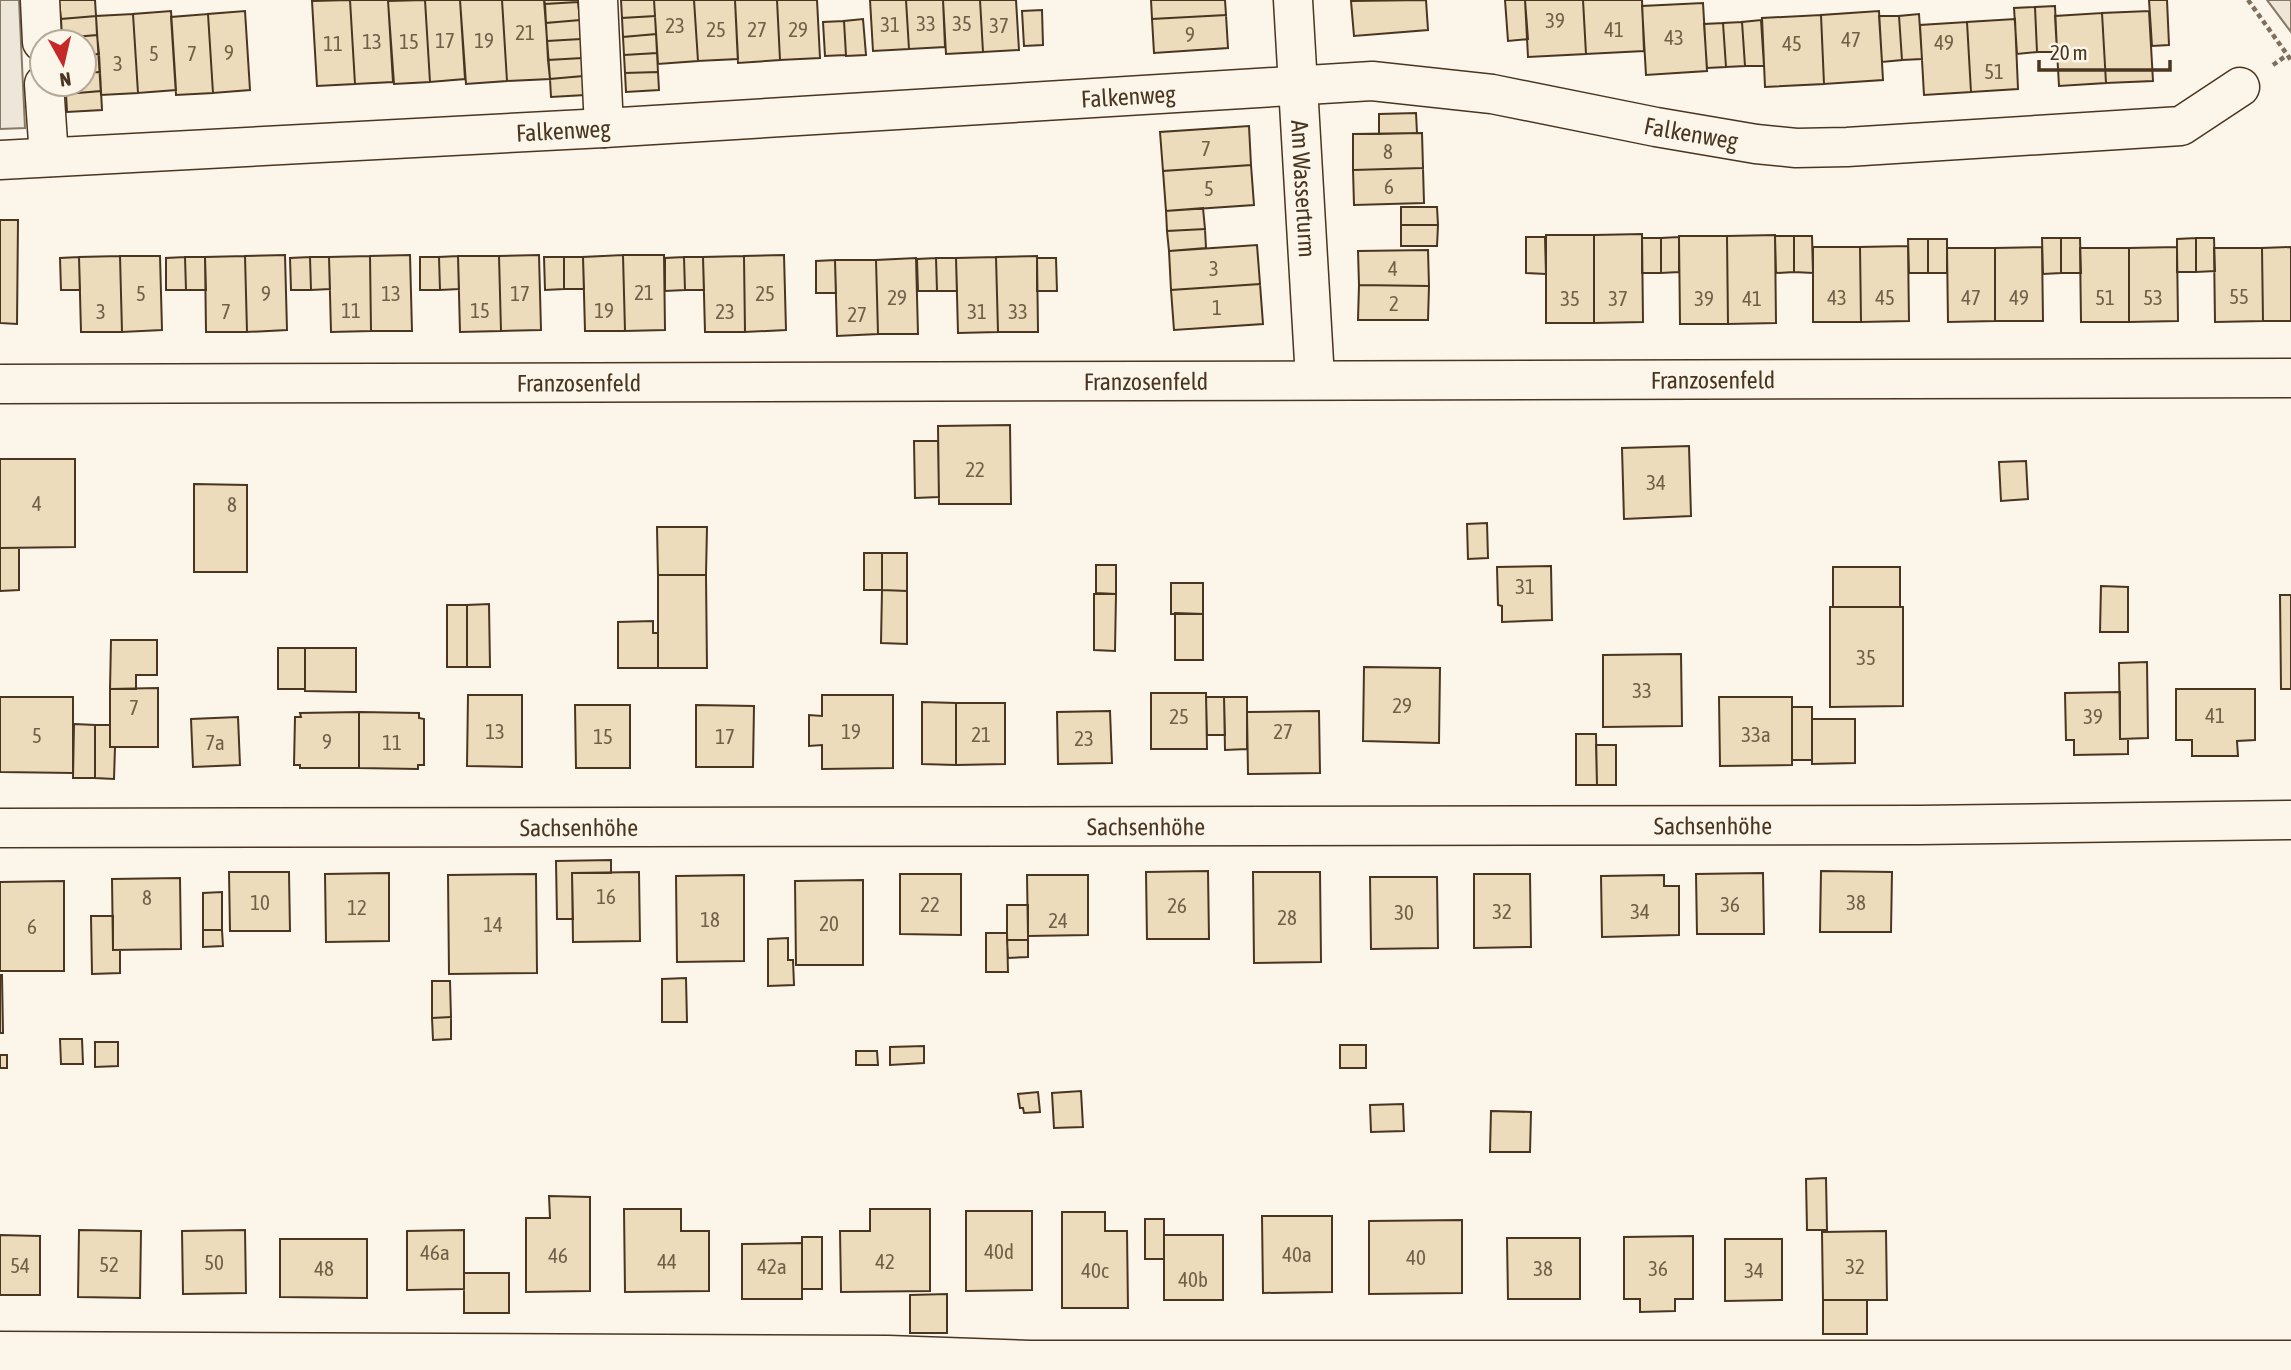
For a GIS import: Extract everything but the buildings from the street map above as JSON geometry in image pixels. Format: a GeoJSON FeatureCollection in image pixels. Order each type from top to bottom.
{"type":"FeatureCollection","features":[{"type":"Feature","properties":{"kind":"street"},"geometry":{"type":"LineString","coordinates":[[40,0],[41,28]]}},
{"type":"Feature","properties":{"kind":"street"},"geometry":{"type":"LineString","coordinates":[[598,0],[604,128]]}},
{"type":"Feature","properties":{"kind":"street","name":"Am Wasserturm"},"geometry":{"type":"LineString","coordinates":[[1293,0],[1315,379]]}},
{"type":"Feature","properties":{"kind":"street","name":"Falkenweg"},"geometry":{"type":"LineString","coordinates":[[0,160],[604,128],[1372,81],[1492,94],[1656,127],[1796,148],[2181,126],[2240,87]]}},
{"type":"Feature","properties":{"kind":"street"},"geometry":{"type":"LineString","coordinates":[[45,98],[49,157]]}},
{"type":"Feature","properties":{"kind":"street","name":"Franzosenfeld"},"geometry":{"type":"LineString","coordinates":[[0,383],[2291,378]]}},
{"type":"Feature","properties":{"kind":"street","name":"Sachsenhöhe"},"geometry":{"type":"LineString","coordinates":[[0,828],[1905,825],[2291,820]]}},
{"type":"Feature","properties":{"kind":"street"},"geometry":{"type":"LineString","coordinates":[[0,1351],[888,1355],[1029,1365],[2291,1360]]}},
{"type":"Feature","properties":{"kind":"path"},"geometry":{"type":"LineString","coordinates":[[2248,0],[2291,60]]}},
{"type":"Feature","properties":{"kind":"shaded area"},"geometry":{"type":"Polygon","coordinates":[[[0,0],[19,0],[25,128],[0,129],[0,0]]]}},
{"type":"Feature","properties":{"kind":"shaded area"},"geometry":{"type":"Polygon","coordinates":[[[2267,0],[2291,0],[2291,32],[2267,0]]]}}]}
